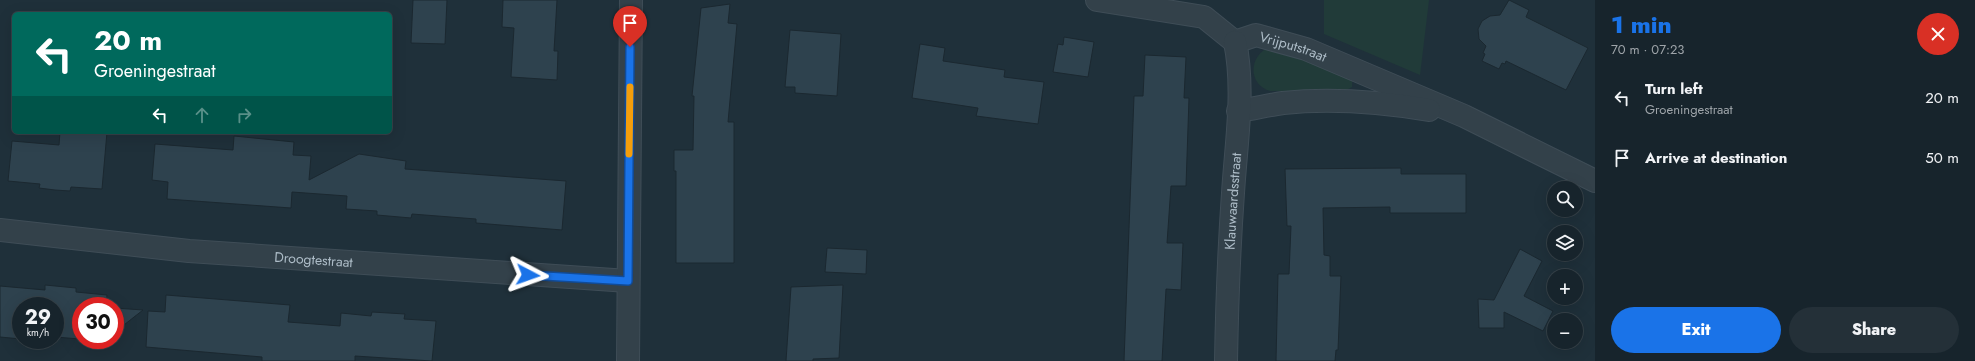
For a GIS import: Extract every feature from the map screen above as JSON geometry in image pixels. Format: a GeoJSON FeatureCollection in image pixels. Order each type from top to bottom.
{"type":"FeatureCollection","features":[{"type":"Feature","properties":{"kind":"street"},"geometry":{"type":"LineString","coordinates":[[628,361],[631,0]]}},
{"type":"Feature","properties":{"kind":"street"},"geometry":{"type":"LineString","coordinates":[[1097,0],[1204,17],[1235,42]]}},
{"type":"Feature","properties":{"kind":"street","name":"Vrijputstraat"},"geometry":{"type":"LineString","coordinates":[[1235,42],[1256,35],[1306,49],[1464,116],[1595,181]]}},
{"type":"Feature","properties":{"kind":"street","name":"Klauwaardsstraat"},"geometry":{"type":"LineString","coordinates":[[1226,361],[1228,251],[1238,111],[1238,59],[1235,42]]}},
{"type":"Feature","properties":{"kind":"street","name":"Vrijputstraat"},"geometry":{"type":"LineString","coordinates":[[1238,111],[1284,103],[1340,100],[1386,103],[1464,116]]}},
{"type":"Feature","properties":{"kind":"street","name":"Droogtestraat"},"geometry":{"type":"LineString","coordinates":[[0,230],[189,252],[628,281]]}},
{"type":"Feature","properties":{"kind":"green space"},"geometry":{"type":"Polygon","coordinates":[[[1324,0],[1429,0],[1420,75],[1324,34],[1324,0]]]}},
{"type":"Feature","properties":{"kind":"green space"},"geometry":{"type":"Polygon","coordinates":[[[1270,47],[1274,47],[1352,79],[1352,87],[1345,91],[1270,91],[1257,82],[1254,76],[1254,69],[1258,56],[1270,47]]]}},
{"type":"Feature","properties":{"kind":"building"},"geometry":{"type":"Polygon","coordinates":[[[413,0],[447,0],[445,44],[411,43],[413,0]]]}},
{"type":"Feature","properties":{"kind":"building"},"geometry":{"type":"Polygon","coordinates":[[[503,0],[557,0],[554,51],[558,51],[557,80],[511,77],[514,28],[502,27],[503,0]]]}},
{"type":"Feature","properties":{"kind":"building"},"geometry":{"type":"Polygon","coordinates":[[[1509,0],[1529,10],[1526,17],[1588,48],[1566,90],[1506,61],[1505,64],[1502,63],[1499,69],[1482,61],[1486,46],[1479,39],[1478,29],[1482,21],[1490,16],[1500,15],[1509,0]]]}},
{"type":"Feature","properties":{"kind":"building"},"geometry":{"type":"Polygon","coordinates":[[[730,4],[728,23],[737,24],[728,122],[734,122],[734,263],[676,263],[676,171],[674,171],[674,150],[693,150],[694,96],[692,96],[701,8],[730,4]]]}},
{"type":"Feature","properties":{"kind":"building"},"geometry":{"type":"Polygon","coordinates":[[[790,30],[841,34],[837,96],[795,93],[795,87],[785,87],[790,30]]]}},
{"type":"Feature","properties":{"kind":"building"},"geometry":{"type":"Polygon","coordinates":[[[1064,37],[1094,42],[1088,77],[1053,72],[1058,44],[1063,45],[1064,37]]]}},
{"type":"Feature","properties":{"kind":"building"},"geometry":{"type":"Polygon","coordinates":[[[920,44],[945,48],[943,61],[1005,70],[1004,77],[1044,82],[1038,124],[976,116],[978,108],[912,98],[920,44]]]}},
{"type":"Feature","properties":{"kind":"building"},"geometry":{"type":"Polygon","coordinates":[[[1145,55],[1186,57],[1184,98],[1189,98],[1186,186],[1171,186],[1167,243],[1183,243],[1181,290],[1166,289],[1162,361],[1124,361],[1134,96],[1143,96],[1145,55]]]}},
{"type":"Feature","properties":{"kind":"building"},"geometry":{"type":"Polygon","coordinates":[[[60,134],[107,134],[102,189],[71,187],[70,191],[55,190],[39,188],[40,184],[8,181],[12,141],[59,145],[60,134]]]}},
{"type":"Feature","properties":{"kind":"building"},"geometry":{"type":"Polygon","coordinates":[[[234,136],[294,142],[293,155],[311,156],[309,180],[359,154],[406,161],[405,169],[566,181],[562,230],[476,223],[476,219],[412,214],[411,218],[377,215],[377,211],[346,209],[347,196],[292,192],[291,208],[167,199],[168,182],[152,180],[155,144],[233,150],[234,136]]]}},
{"type":"Feature","properties":{"kind":"building"},"geometry":{"type":"Polygon","coordinates":[[[1401,168],[1401,174],[1466,174],[1466,213],[1390,213],[1390,207],[1323,208],[1324,255],[1330,256],[1330,276],[1341,276],[1338,350],[1336,350],[1335,361],[1276,361],[1278,274],[1289,274],[1291,226],[1287,226],[1285,169],[1401,168]]]}},
{"type":"Feature","properties":{"kind":"building"},"geometry":{"type":"Polygon","coordinates":[[[827,248],[867,250],[866,274],[825,272],[827,248]]]}},
{"type":"Feature","properties":{"kind":"building"},"geometry":{"type":"Polygon","coordinates":[[[1520,249],[1542,261],[1524,296],[1553,311],[1552,313],[1547,313],[1547,323],[1543,331],[1504,312],[1504,328],[1479,328],[1478,299],[1494,300],[1520,249]]]}},
{"type":"Feature","properties":{"kind":"building"},"geometry":{"type":"Polygon","coordinates":[[[45,285],[76,288],[76,292],[107,295],[107,297],[72,297],[72,338],[64,338],[64,297],[12,297],[12,338],[0,337],[0,286],[45,290],[45,285]]]}},
{"type":"Feature","properties":{"kind":"building"},"geometry":{"type":"Polygon","coordinates":[[[843,285],[839,358],[813,359],[813,361],[786,361],[791,287],[843,285]]]}},
{"type":"Feature","properties":{"kind":"building"},"geometry":{"type":"Polygon","coordinates":[[[166,295],[290,305],[288,322],[340,326],[341,313],[371,316],[372,312],[405,314],[404,319],[436,321],[432,361],[355,356],[355,361],[262,361],[262,357],[146,347],[148,311],[165,312],[166,295]]]}},
{"type":"Feature","properties":{"kind":"building"},"geometry":{"type":"Polygon","coordinates":[[[124,309],[143,310],[124,325],[124,309]]]}},
{"type":"Feature","properties":{"kind":"slow traffic"},"geometry":{"type":"LineString","coordinates":[[629,154],[630,87]]}},
{"type":"Feature","properties":{"kind":"route"},"geometry":{"type":"LineString","coordinates":[[528,275],[628,281],[630,47]]}}]}
